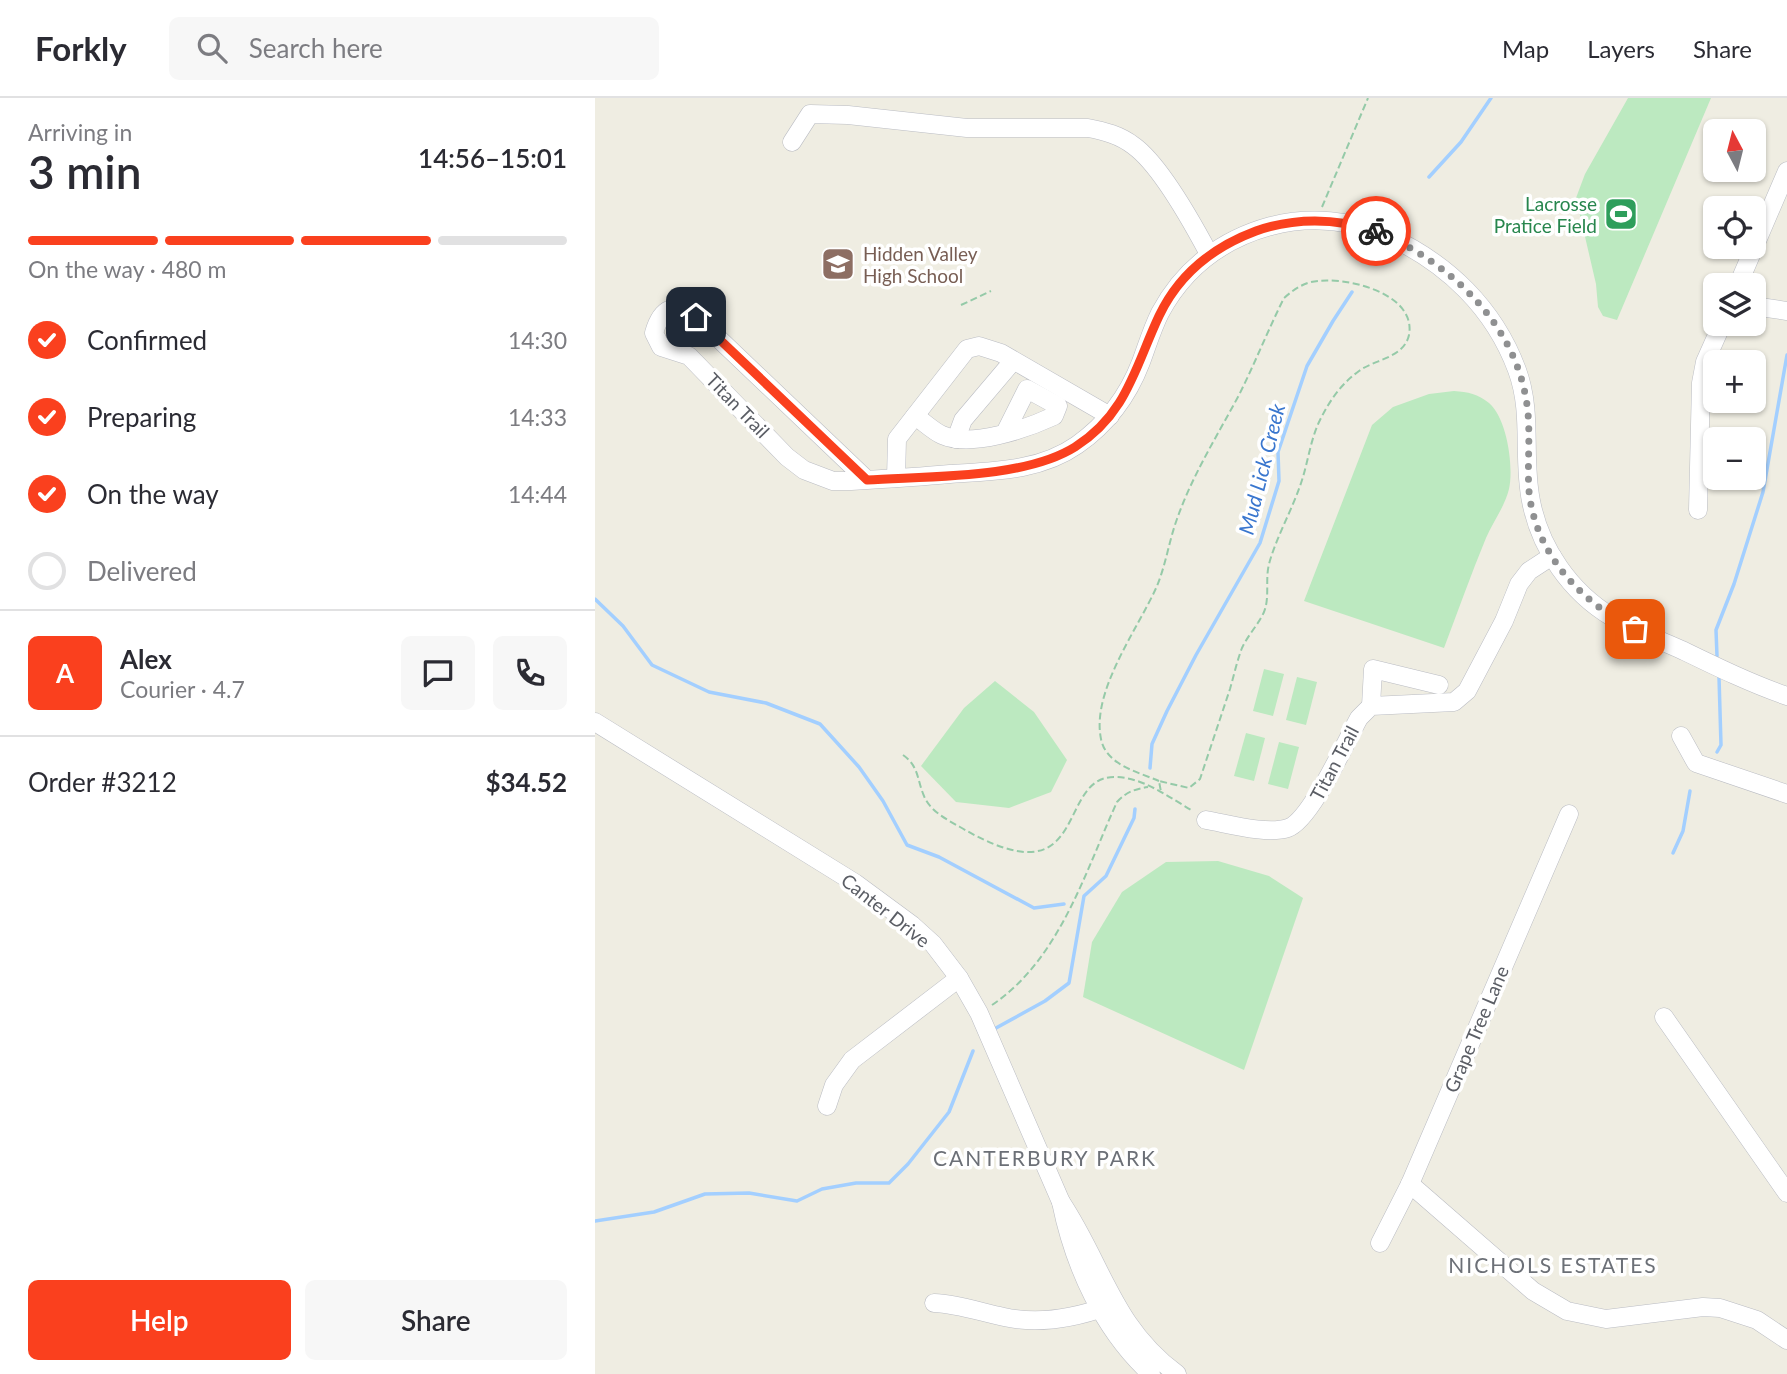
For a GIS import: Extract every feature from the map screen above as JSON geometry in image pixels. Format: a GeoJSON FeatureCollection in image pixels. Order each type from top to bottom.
{"type":"FeatureCollection","features":[{"type":"Feature","properties":{"kind":"street"},"geometry":{"type":"LineString","coordinates":[[792,142],[810,114],[848,115],[967,128],[1088,128],[1104,131],[1127,141],[1146,157],[1184,211],[1209,254]]}},
{"type":"Feature","properties":{"kind":"street"},"geometry":{"type":"LineString","coordinates":[[1743,273],[1787,171]]}},
{"type":"Feature","properties":{"kind":"street","name":"Titan Trail"},"geometry":{"type":"LineString","coordinates":[[867,480],[696,317],[685,309],[670,309],[658,319],[654,333],[661,347],[689,356],[792,461],[811,474],[833,481],[867,480],[985,472],[1038,464],[1077,446],[1110,415],[1125,396],[1170,297],[1184,278],[1209,254],[1242,236],[1293,221],[1315,220],[1363,227],[1403,243],[1445,270],[1467,289],[1484,310],[1504,343],[1522,383],[1527,405],[1531,500],[1537,526],[1552,556],[1580,593],[1614,618],[1787,696]]}},
{"type":"Feature","properties":{"kind":"street"},"geometry":{"type":"LineString","coordinates":[[1766,308],[1787,312]]}},
{"type":"Feature","properties":{"kind":"street"},"geometry":{"type":"LineString","coordinates":[[1698,510],[1701,383],[1705,362],[1717,336]]}},
{"type":"Feature","properties":{"kind":"street"},"geometry":{"type":"LineString","coordinates":[[896,478],[897,439],[967,349],[978,346],[1001,353],[1110,415]]}},
{"type":"Feature","properties":{"kind":"street"},"geometry":{"type":"LineString","coordinates":[[955,439],[963,419],[1013,361]]}},
{"type":"Feature","properties":{"kind":"street"},"geometry":{"type":"LineString","coordinates":[[915,416],[940,434],[955,439],[1005,433]]}},
{"type":"Feature","properties":{"kind":"street","name":"Titan Trail"},"geometry":{"type":"LineString","coordinates":[[1206,820],[1261,830],[1287,828],[1298,821],[1310,807],[1359,718],[1371,706],[1454,702],[1467,691],[1504,621],[1519,584],[1529,571],[1552,556]]}},
{"type":"Feature","properties":{"kind":"street"},"geometry":{"type":"LineString","coordinates":[[1371,706],[1373,669],[1439,685]]}},
{"type":"Feature","properties":{"kind":"street","name":"Canter Drive"},"geometry":{"type":"LineString","coordinates":[[595,722],[884,903],[933,944],[959,978],[979,1013],[1061,1202],[1088,1247],[1117,1336],[1151,1374]]}},
{"type":"Feature","properties":{"kind":"street"},"geometry":{"type":"LineString","coordinates":[[1681,736],[1696,763],[1787,794]]}},
{"type":"Feature","properties":{"kind":"street","name":"Grape Tree Lane"},"geometry":{"type":"LineString","coordinates":[[1380,1243],[1410,1184],[1569,814]]}},
{"type":"Feature","properties":{"kind":"street"},"geometry":{"type":"LineString","coordinates":[[827,1106],[834,1085],[852,1060],[959,978]]}},
{"type":"Feature","properties":{"kind":"street"},"geometry":{"type":"LineString","coordinates":[[1664,1017],[1787,1193]]}},
{"type":"Feature","properties":{"kind":"street"},"geometry":{"type":"LineString","coordinates":[[1410,1184],[1533,1291],[1567,1311],[1607,1319],[1703,1307],[1720,1308],[1757,1320],[1787,1340]]}},
{"type":"Feature","properties":{"kind":"street"},"geometry":{"type":"LineString","coordinates":[[933,1303],[1033,1321],[1076,1316],[1107,1307]]}},
{"type":"Feature","properties":{"kind":"street","name":"Canter Drive"},"geometry":{"type":"LineString","coordinates":[[1107,1307],[1154,1356],[1177,1374]]}},
{"type":"Feature","properties":{"kind":"path"},"geometry":{"type":"LineString","coordinates":[[1315,220],[1368,98]]}},
{"type":"Feature","properties":{"kind":"path"},"geometry":{"type":"LineString","coordinates":[[1309,282],[1351,282],[1374,289],[1392,299],[1405,312],[1409,323],[1409,335],[1405,345],[1396,354],[1361,369],[1329,400],[1318,425],[1301,483],[1269,564],[1265,610],[1241,651],[1200,779],[1189,788],[1159,781],[1126,768],[1106,752],[1101,740],[1100,724],[1104,698],[1157,585],[1182,507],[1284,298],[1294,289],[1309,282]]}},
{"type":"Feature","properties":{"kind":"path"},"geometry":{"type":"LineString","coordinates":[[961,304],[991,291]]}},
{"type":"Feature","properties":{"kind":"path"},"geometry":{"type":"LineString","coordinates":[[903,755],[916,768],[930,807],[991,843],[1024,852],[1040,851],[1053,845],[1062,836],[1089,786],[1100,779],[1113,776],[1127,778],[1161,792],[1206,820]]}},
{"type":"Feature","properties":{"kind":"path"},"geometry":{"type":"LineString","coordinates":[[1159,781],[1161,792]]}},
{"type":"Feature","properties":{"kind":"path"},"geometry":{"type":"LineString","coordinates":[[979,1013],[1022,981],[1059,930],[1117,802],[1124,794],[1149,787]]}},
{"type":"Feature","properties":{"kind":"green space","name":"Lacrosse Pratice Field"},"geometry":{"type":"Polygon","coordinates":[[[1628,98],[1711,98],[1617,320],[1603,316],[1598,307],[1596,284],[1576,198],[1585,174],[1628,98]]]}},
{"type":"Feature","properties":{"kind":"green space"},"geometry":{"type":"Polygon","coordinates":[[[1454,391],[1477,396],[1495,410],[1505,431],[1511,468],[1505,502],[1486,538],[1444,648],[1304,601],[1372,425],[1393,407],[1429,394],[1454,391]]]}},
{"type":"Feature","properties":{"kind":"green space"},"geometry":{"type":"Polygon","coordinates":[[[1264,669],[1284,674],[1273,716],[1253,711],[1264,669]]]}},
{"type":"Feature","properties":{"kind":"green space"},"geometry":{"type":"Polygon","coordinates":[[[1297,677],[1317,682],[1306,725],[1286,720],[1297,677]]]}},
{"type":"Feature","properties":{"kind":"green space"},"geometry":{"type":"Polygon","coordinates":[[[995,681],[1034,712],[1067,760],[1051,792],[1009,808],[956,802],[921,766],[964,708],[995,681]]]}},
{"type":"Feature","properties":{"kind":"green space"},"geometry":{"type":"Polygon","coordinates":[[[1246,733],[1265,738],[1254,781],[1234,776],[1246,733]]]}},
{"type":"Feature","properties":{"kind":"green space"},"geometry":{"type":"Polygon","coordinates":[[[1279,742],[1299,747],[1288,789],[1268,784],[1279,742]]]}},
{"type":"Feature","properties":{"kind":"green space"},"geometry":{"type":"Polygon","coordinates":[[[1218,861],[1269,876],[1303,898],[1244,1070],[1083,997],[1092,942],[1122,892],[1166,862],[1218,861]]]}},
{"type":"Feature","properties":{"kind":"waterway","name":"Mud Lick Creek"},"geometry":{"type":"LineString","coordinates":[[1429,177],[1461,142],[1491,98]]}},
{"type":"Feature","properties":{"kind":"waterway","name":"Mud Lick Creek"},"geometry":{"type":"LineString","coordinates":[[1150,768],[1152,744],[1167,711],[1260,543],[1279,481],[1278,452],[1307,366],[1352,292]]}},
{"type":"Feature","properties":{"kind":"waterway"},"geometry":{"type":"LineString","coordinates":[[1717,656],[1716,630],[1734,584],[1763,492],[1787,355]]}},
{"type":"Feature","properties":{"kind":"waterway"},"geometry":{"type":"LineString","coordinates":[[595,599],[623,626],[652,665],[709,692],[766,703],[820,724],[859,767],[883,801],[907,845],[939,857],[1034,908],[1064,904]]}},
{"type":"Feature","properties":{"kind":"waterway"},"geometry":{"type":"LineString","coordinates":[[1717,752],[1721,745],[1719,677]]}},
{"type":"Feature","properties":{"kind":"waterway"},"geometry":{"type":"LineString","coordinates":[[1673,853],[1683,831],[1690,791]]}},
{"type":"Feature","properties":{"kind":"waterway","name":"Mud Lick Creek"},"geometry":{"type":"LineString","coordinates":[[996,1028],[1045,1001],[1069,983],[1084,896],[1106,876],[1134,818],[1135,809]]}},
{"type":"Feature","properties":{"kind":"waterway","name":"Mud Lick Creek"},"geometry":{"type":"LineString","coordinates":[[595,1221],[654,1212],[705,1194],[749,1193],[797,1201],[822,1189],[856,1183],[889,1183],[908,1164],[949,1112],[973,1051]]}},
{"type":"Feature","properties":{"kind":"way so far"},"geometry":{"type":"LineString","coordinates":[[1376,231],[1403,243],[1445,270],[1467,289],[1500,334],[1514,361],[1527,405],[1529,490],[1541,535],[1552,556],[1580,593],[1596,607],[1635,629]]}},
{"type":"Feature","properties":{"kind":"place","name":"Lacrosse Pratice Field"},"geometry":{"type":"Point","coordinates":[1621,214]}},
{"type":"Feature","properties":{"kind":"place","name":"Hidden Valley High School"},"geometry":{"type":"Point","coordinates":[838,264]}},
{"type":"Feature","properties":{"kind":"district","name":"CANTERBURY PARK"},"geometry":{"type":"Point","coordinates":[1045,1157]}},
{"type":"Feature","properties":{"kind":"district","name":"NICHOLS ESTATES"},"geometry":{"type":"Point","coordinates":[1553,1264]}},
{"type":"Feature","properties":{"kind":"route"},"geometry":{"type":"LineString","coordinates":[[696,317],[867,480],[1026,467],[1077,446],[1110,415],[1125,396],[1170,297],[1184,278],[1209,254],[1242,236],[1293,221],[1340,222],[1376,231]]}}]}
